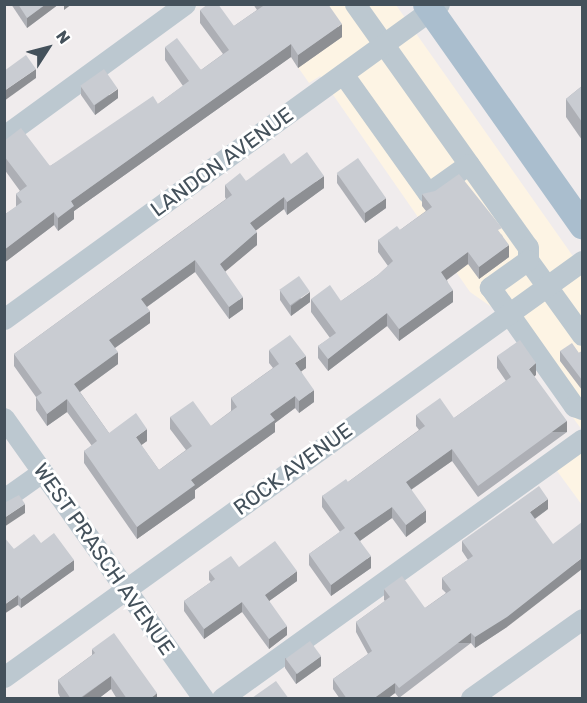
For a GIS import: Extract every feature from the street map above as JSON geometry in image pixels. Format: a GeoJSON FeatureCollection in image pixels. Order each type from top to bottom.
{"type":"FeatureCollection","features":[{"type":"Feature","properties":{"kind":"main road"},"geometry":{"type":"LineString","coordinates":[[432,7],[582,225]]}},
{"type":"Feature","properties":{"kind":"street"},"geometry":{"type":"LineString","coordinates":[[4,136],[185,4]]}},
{"type":"Feature","properties":{"kind":"street"},"geometry":{"type":"LineString","coordinates":[[355,4],[528,247],[528,260],[582,335]]}},
{"type":"Feature","properties":{"kind":"street","name":"LANDON AVENUE"},"geometry":{"type":"LineString","coordinates":[[4,319],[383,45],[432,7]]}},
{"type":"Feature","properties":{"kind":"street"},"geometry":{"type":"LineString","coordinates":[[343,74],[428,193],[469,164]]}},
{"type":"Feature","properties":{"kind":"street"},"geometry":{"type":"LineString","coordinates":[[528,260],[490,287],[574,406],[582,409]]}},
{"type":"Feature","properties":{"kind":"street","name":"ROCK AVENUE"},"geometry":{"type":"LineString","coordinates":[[4,677],[582,261]]}},
{"type":"Feature","properties":{"kind":"street","name":"WEST PRASCH AVENUE"},"geometry":{"type":"LineString","coordinates":[[4,418],[203,699]]}},
{"type":"Feature","properties":{"kind":"street"},"geometry":{"type":"LineString","coordinates":[[222,699],[582,439]]}},
{"type":"Feature","properties":{"kind":"street"},"geometry":{"type":"LineString","coordinates":[[4,499],[42,472]]}},
{"type":"Feature","properties":{"kind":"street"},"geometry":{"type":"LineString","coordinates":[[471,699],[582,619]]}},
{"type":"Feature","properties":{"kind":"shaded area"},"geometry":{"type":"Polygon","coordinates":[[[255,5],[396,5],[582,269],[582,430],[493,308],[470,292],[320,76],[309,83],[255,5]]]}},
{"type":"Feature","properties":{"kind":"shaded area"},"geometry":{"type":"Polygon","coordinates":[[[582,443],[582,505],[552,464],[582,443]]]}},
{"type":"Feature","properties":{"kind":"building"},"geometry":{"type":"Polygon","coordinates":[[[18,4],[46,4],[27,18],[18,4]]]}},
{"type":"Feature","properties":{"kind":"building"},"geometry":{"type":"Polygon","coordinates":[[[208,4],[218,4],[234,26],[263,6],[262,4],[328,4],[342,24],[298,55],[291,44],[71,201],[74,206],[58,218],[54,212],[4,250],[4,215],[22,202],[16,194],[27,186],[4,156],[4,141],[21,128],[50,166],[153,96],[158,104],[189,81],[165,47],[177,38],[201,70],[229,50],[200,10],[208,4]]]}},
{"type":"Feature","properties":{"kind":"building"},"geometry":{"type":"Polygon","coordinates":[[[26,55],[36,69],[4,91],[4,71],[26,55]]]}},
{"type":"Feature","properties":{"kind":"building"},"geometry":{"type":"Polygon","coordinates":[[[104,69],[118,89],[94,105],[80,86],[104,69]]]}},
{"type":"Feature","properties":{"kind":"building"},"geometry":{"type":"Polygon","coordinates":[[[582,86],[582,122],[566,99],[582,86]]]}},
{"type":"Feature","properties":{"kind":"building"},"geometry":{"type":"Polygon","coordinates":[[[307,152],[324,176],[287,202],[284,197],[250,223],[257,232],[220,264],[243,297],[229,307],[195,260],[141,299],[150,311],[109,340],[118,352],[74,384],[109,433],[136,413],[147,429],[136,437],[159,470],[192,446],[170,417],[193,401],[211,426],[237,407],[231,398],[279,364],[269,350],[290,335],[306,356],[295,363],[314,390],[299,401],[295,396],[270,414],[275,420],[191,480],[195,485],[137,527],[84,451],[97,441],[67,399],[47,414],[36,397],[42,393],[14,354],[232,195],[225,185],[240,173],[246,181],[284,153],[291,164],[307,152]]]}},
{"type":"Feature","properties":{"kind":"building"},"geometry":{"type":"Polygon","coordinates":[[[358,158],[386,198],[365,213],[337,173],[358,158]]]}},
{"type":"Feature","properties":{"kind":"building"},"geometry":{"type":"Polygon","coordinates":[[[459,174],[502,228],[498,230],[509,245],[479,267],[468,252],[441,272],[453,290],[399,329],[387,313],[328,359],[318,346],[336,333],[311,299],[330,285],[341,301],[378,275],[393,261],[378,240],[397,226],[400,230],[432,207],[422,194],[435,191],[459,174]]]}},
{"type":"Feature","properties":{"kind":"building"},"geometry":{"type":"Polygon","coordinates":[[[299,276],[310,292],[290,305],[279,290],[299,276]]]}},
{"type":"Feature","properties":{"kind":"building"},"geometry":{"type":"Polygon","coordinates":[[[520,340],[536,363],[529,369],[567,421],[478,486],[452,449],[406,482],[426,510],[406,525],[392,507],[354,533],[371,556],[331,585],[309,554],[345,528],[322,496],[346,479],[348,482],[425,426],[416,415],[440,398],[454,418],[511,377],[497,356],[520,340]]]}},
{"type":"Feature","properties":{"kind":"building"},"geometry":{"type":"Polygon","coordinates":[[[572,343],[579,353],[582,351],[582,380],[560,351],[572,343]]]}},
{"type":"Feature","properties":{"kind":"building"},"geometry":{"type":"Polygon","coordinates":[[[539,486],[548,499],[530,512],[553,544],[582,522],[582,558],[507,617],[475,637],[471,633],[399,688],[395,683],[373,699],[347,699],[333,679],[372,651],[356,622],[390,597],[384,589],[402,576],[425,608],[451,590],[442,578],[473,556],[462,541],[539,486]]]}},
{"type":"Feature","properties":{"kind":"building"},"geometry":{"type":"Polygon","coordinates":[[[19,495],[25,504],[4,518],[4,502],[19,495]]]}},
{"type":"Feature","properties":{"kind":"building"},"geometry":{"type":"Polygon","coordinates":[[[54,533],[74,560],[21,599],[18,595],[4,605],[4,537],[14,549],[34,534],[41,543],[54,533]]]}},
{"type":"Feature","properties":{"kind":"building"},"geometry":{"type":"Polygon","coordinates":[[[275,541],[297,571],[265,595],[287,626],[269,639],[242,602],[204,629],[184,601],[215,579],[209,571],[231,556],[239,567],[275,541]]]}},
{"type":"Feature","properties":{"kind":"building"},"geometry":{"type":"Polygon","coordinates":[[[114,633],[157,693],[150,699],[127,699],[111,676],[81,699],[71,699],[58,680],[95,653],[92,649],[114,633]]]}},
{"type":"Feature","properties":{"kind":"building"},"geometry":{"type":"Polygon","coordinates":[[[310,641],[321,656],[297,674],[286,659],[310,641]]]}},
{"type":"Feature","properties":{"kind":"building"},"geometry":{"type":"Polygon","coordinates":[[[276,681],[289,699],[252,699],[252,698],[276,681]]]}}]}
